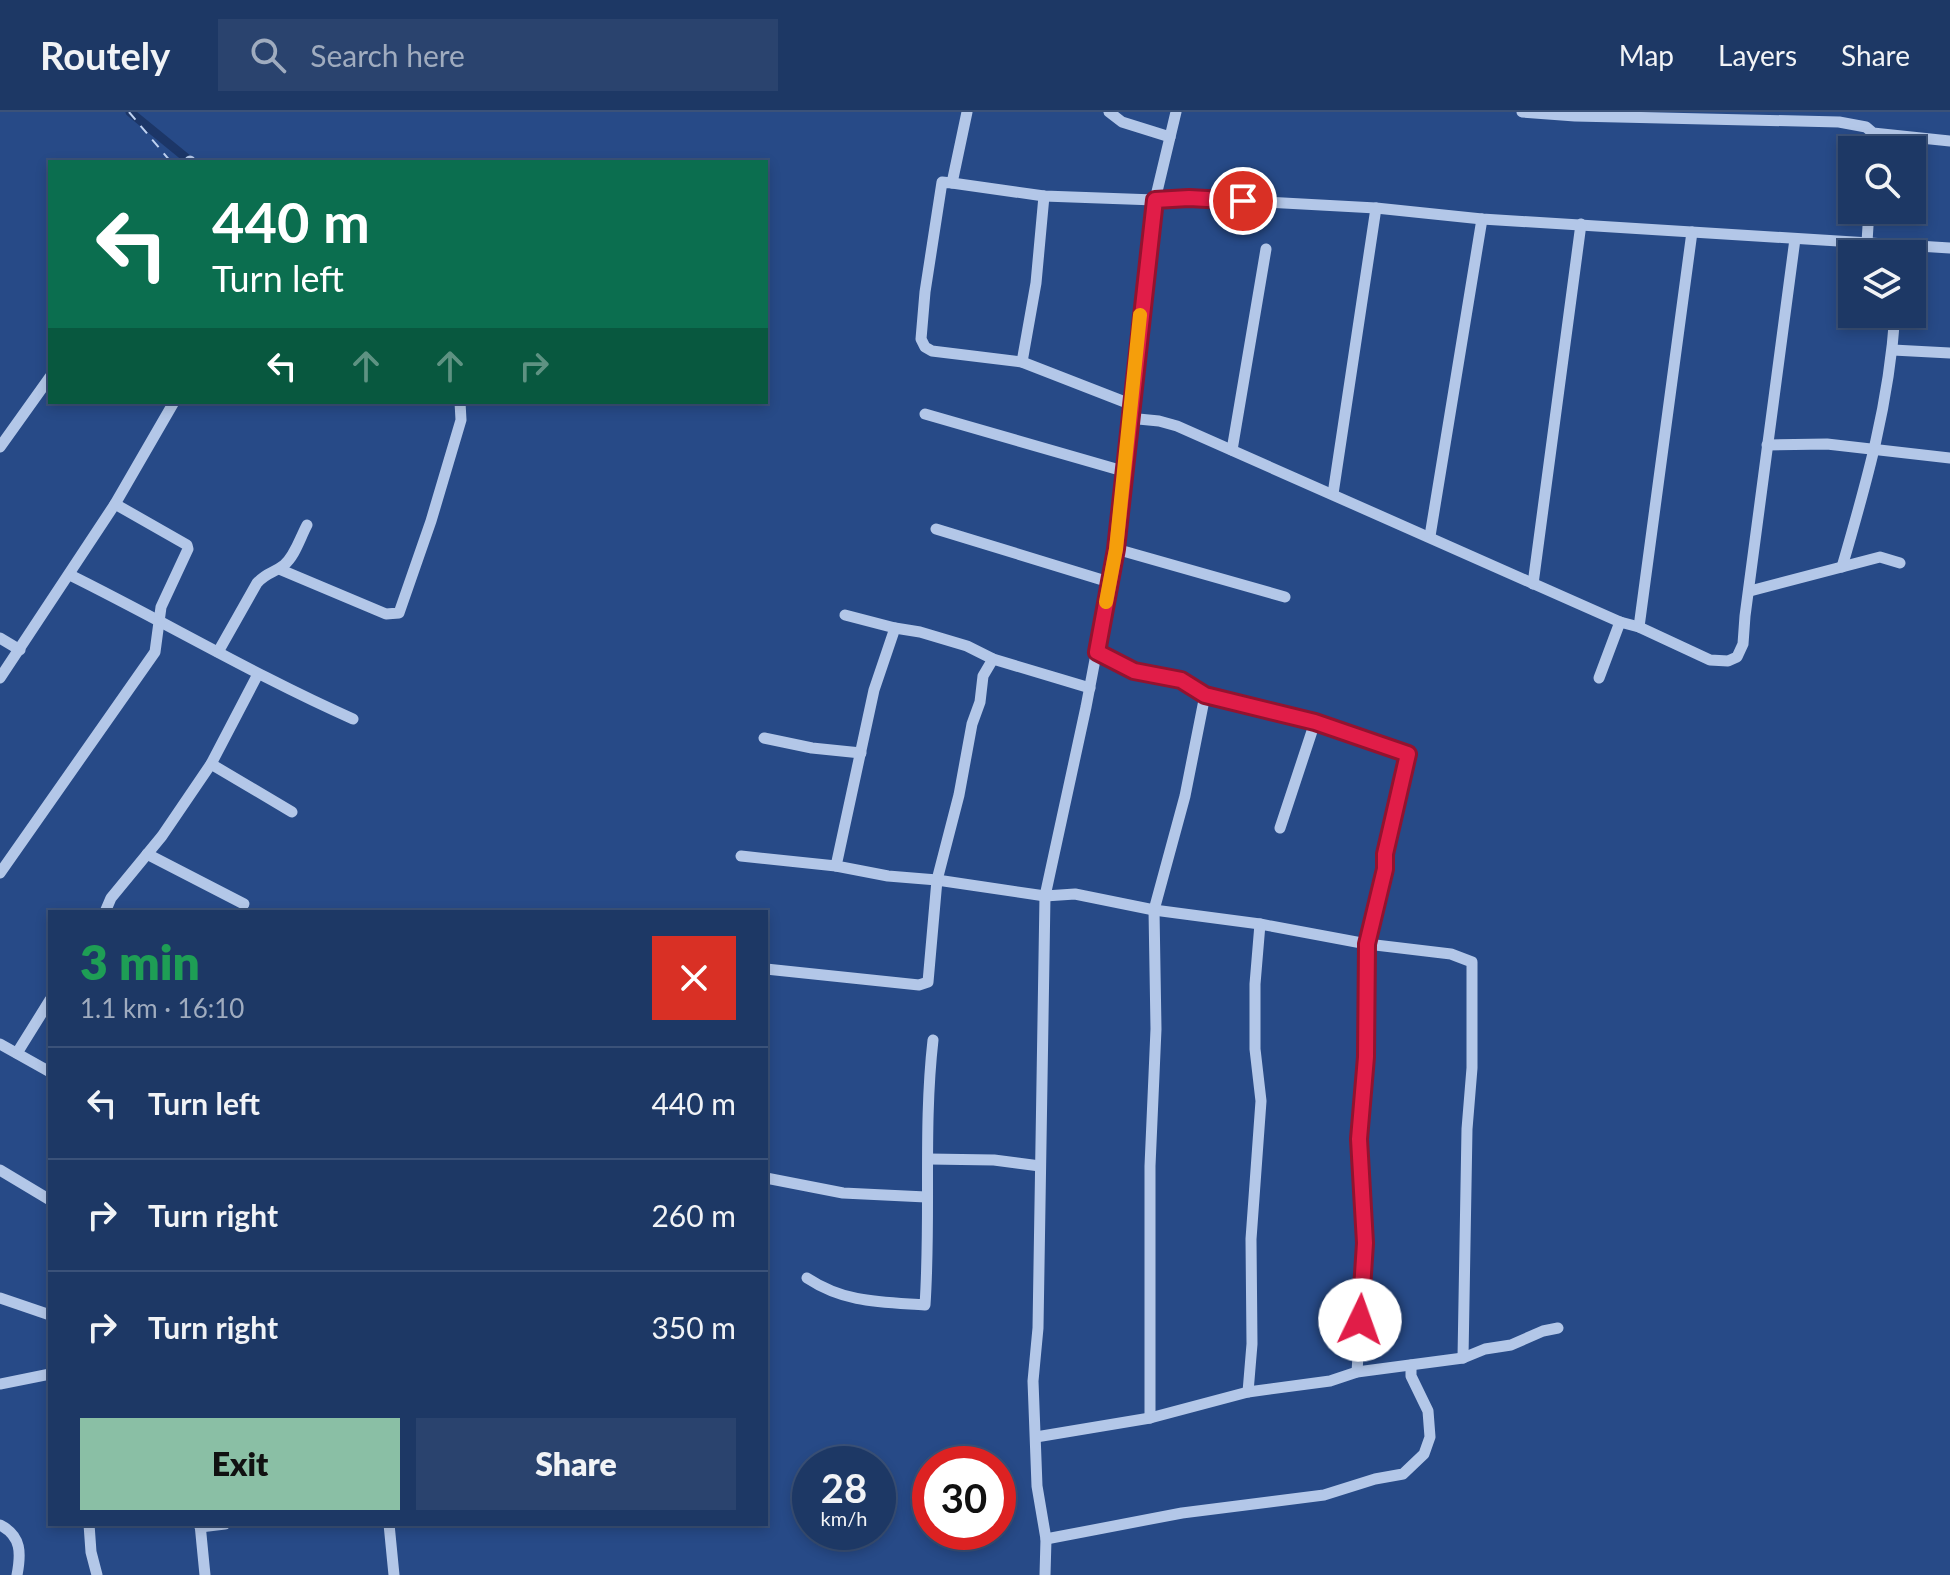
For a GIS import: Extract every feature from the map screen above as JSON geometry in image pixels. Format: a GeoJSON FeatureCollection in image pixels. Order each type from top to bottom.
{"type":"FeatureCollection","features":[{"type":"Feature","properties":{"kind":"street"},"geometry":{"type":"LineString","coordinates":[[952,183],[967,112]]}},
{"type":"Feature","properties":{"kind":"street"},"geometry":{"type":"LineString","coordinates":[[1109,112],[1122,122],[1170,137]]}},
{"type":"Feature","properties":{"kind":"street"},"geometry":{"type":"LineString","coordinates":[[1045,1575],[1046,1539],[1037,1486],[1033,1381],[1038,1328],[1045,896],[1116,549],[1128,418],[1155,200],[1176,112]]}},
{"type":"Feature","properties":{"kind":"street"},"geometry":{"type":"LineString","coordinates":[[1522,112],[1839,122],[1866,127],[1873,133],[1950,141]]}},
{"type":"Feature","properties":{"kind":"street"},"geometry":{"type":"LineString","coordinates":[[1130,404],[1022,362],[932,351],[925,347],[921,339],[935,215],[942,182],[1044,196],[1155,200],[1189,198],[1376,208],[1482,219],[1838,241]]}},
{"type":"Feature","properties":{"kind":"street"},"geometry":{"type":"LineString","coordinates":[[1022,362],[1036,283],[1044,196]]}},
{"type":"Feature","properties":{"kind":"street"},"geometry":{"type":"LineString","coordinates":[[1333,494],[1376,208]]}},
{"type":"Feature","properties":{"kind":"street"},"geometry":{"type":"LineString","coordinates":[[1430,536],[1482,219]]}},
{"type":"Feature","properties":{"kind":"street"},"geometry":{"type":"LineString","coordinates":[[1533,584],[1581,224]]}},
{"type":"Feature","properties":{"kind":"street"},"geometry":{"type":"LineString","coordinates":[[1639,627],[1692,232]]}},
{"type":"Feature","properties":{"kind":"street"},"geometry":{"type":"LineString","coordinates":[[1128,418],[1168,423],[1620,622],[1639,627],[1710,660],[1728,661],[1737,657],[1743,644],[1795,239]]}},
{"type":"Feature","properties":{"kind":"street"},"geometry":{"type":"LineString","coordinates":[[1926,249],[1950,248]]}},
{"type":"Feature","properties":{"kind":"street"},"geometry":{"type":"LineString","coordinates":[[1232,450],[1266,249]]}},
{"type":"Feature","properties":{"kind":"street"},"geometry":{"type":"LineString","coordinates":[[1842,567],[1876,451],[1894,328]]}},
{"type":"Feature","properties":{"kind":"street"},"geometry":{"type":"LineString","coordinates":[[1893,350],[1950,353]]}},
{"type":"Feature","properties":{"kind":"street"},"geometry":{"type":"LineString","coordinates":[[0,447],[48,380]]}},
{"type":"Feature","properties":{"kind":"street"},"geometry":{"type":"LineString","coordinates":[[0,678],[115,504],[173,404]]}},
{"type":"Feature","properties":{"kind":"street"},"geometry":{"type":"LineString","coordinates":[[279,569],[386,614],[399,613],[461,420],[460,404]]}},
{"type":"Feature","properties":{"kind":"street"},"geometry":{"type":"LineString","coordinates":[[925,414],[1123,471]]}},
{"type":"Feature","properties":{"kind":"street"},"geometry":{"type":"LineString","coordinates":[[1767,445],[1827,444],[1950,458]]}},
{"type":"Feature","properties":{"kind":"street"},"geometry":{"type":"LineString","coordinates":[[0,873],[155,652],[161,607],[188,547],[115,504]]}},
{"type":"Feature","properties":{"kind":"street"},"geometry":{"type":"LineString","coordinates":[[218,652],[257,583],[265,574],[279,569],[288,561],[307,525]]}},
{"type":"Feature","properties":{"kind":"street"},"geometry":{"type":"LineString","coordinates":[[936,529],[1109,582]]}},
{"type":"Feature","properties":{"kind":"street"},"geometry":{"type":"LineString","coordinates":[[1116,549],[1285,597]]}},
{"type":"Feature","properties":{"kind":"street"},"geometry":{"type":"LineString","coordinates":[[1750,591],[1880,557],[1900,563]]}},
{"type":"Feature","properties":{"kind":"street"},"geometry":{"type":"LineString","coordinates":[[70,575],[160,619],[258,674],[353,719]]}},
{"type":"Feature","properties":{"kind":"street"},"geometry":{"type":"LineString","coordinates":[[845,615],[967,646],[993,659],[1090,688]]}},
{"type":"Feature","properties":{"kind":"street"},"geometry":{"type":"LineString","coordinates":[[1599,678],[1620,622]]}},
{"type":"Feature","properties":{"kind":"street"},"geometry":{"type":"LineString","coordinates":[[836,866],[874,690],[895,628]]}},
{"type":"Feature","properties":{"kind":"street"},"geometry":{"type":"LineString","coordinates":[[0,638],[20,650]]}},
{"type":"Feature","properties":{"kind":"street"},"geometry":{"type":"LineString","coordinates":[[1097,652],[1134,671],[1181,680],[1205,695],[1315,722],[1408,754],[1367,944],[1366,1057],[1359,1139],[1365,1243],[1357,1372]]}},
{"type":"Feature","properties":{"kind":"street"},"geometry":{"type":"LineString","coordinates":[[768,969],[919,985],[928,982],[937,880],[959,795],[972,724],[980,702],[983,676],[993,659]]}},
{"type":"Feature","properties":{"kind":"street"},"geometry":{"type":"LineString","coordinates":[[106,910],[111,898],[162,836],[211,764],[258,674]]}},
{"type":"Feature","properties":{"kind":"street"},"geometry":{"type":"LineString","coordinates":[[1150,1418],[1150,1166],[1156,1029],[1154,910],[1185,796],[1205,695]]}},
{"type":"Feature","properties":{"kind":"street"},"geometry":{"type":"LineString","coordinates":[[1280,828],[1315,722]]}},
{"type":"Feature","properties":{"kind":"street"},"geometry":{"type":"LineString","coordinates":[[764,738],[812,748],[861,753]]}},
{"type":"Feature","properties":{"kind":"street"},"geometry":{"type":"LineString","coordinates":[[211,764],[292,812]]}},
{"type":"Feature","properties":{"kind":"street"},"geometry":{"type":"LineString","coordinates":[[147,854],[244,904]]}},
{"type":"Feature","properties":{"kind":"street"},"geometry":{"type":"LineString","coordinates":[[741,856],[836,866],[888,876],[1045,896],[1075,894],[1154,910],[1260,924],[1367,944],[1451,954],[1472,962],[1472,1096],[1467,1129],[1463,1358]]}},
{"type":"Feature","properties":{"kind":"street"},"geometry":{"type":"LineString","coordinates":[[1248,1392],[1252,1344],[1251,1239],[1261,1101],[1255,1049],[1255,984],[1260,924]]}},
{"type":"Feature","properties":{"kind":"street"},"geometry":{"type":"LineString","coordinates":[[17,1053],[48,1003]]}},
{"type":"Feature","properties":{"kind":"street"},"geometry":{"type":"LineString","coordinates":[[807,1278],[828,1292],[867,1301],[925,1305],[929,1159],[927,1094],[933,1040]]}},
{"type":"Feature","properties":{"kind":"street"},"geometry":{"type":"LineString","coordinates":[[0,1044],[48,1071]]}},
{"type":"Feature","properties":{"kind":"street"},"geometry":{"type":"LineString","coordinates":[[929,1159],[994,1160],[1040,1166]]}},
{"type":"Feature","properties":{"kind":"street"},"geometry":{"type":"LineString","coordinates":[[0,1170],[48,1199]]}},
{"type":"Feature","properties":{"kind":"street"},"geometry":{"type":"LineString","coordinates":[[768,1178],[843,1193],[926,1197]]}},
{"type":"Feature","properties":{"kind":"street"},"geometry":{"type":"LineString","coordinates":[[0,1298],[48,1314]]}},
{"type":"Feature","properties":{"kind":"street"},"geometry":{"type":"LineString","coordinates":[[1036,1437],[1150,1418],[1248,1392],[1330,1381],[1357,1372],[1463,1358],[1558,1328]]}},
{"type":"Feature","properties":{"kind":"street"},"geometry":{"type":"LineString","coordinates":[[1046,1539],[1182,1513],[1324,1495],[1403,1474],[1424,1454],[1430,1437],[1428,1411],[1411,1376],[1411,1365]]}},
{"type":"Feature","properties":{"kind":"street"},"geometry":{"type":"LineString","coordinates":[[0,1384],[48,1374]]}},
{"type":"Feature","properties":{"kind":"street"},"geometry":{"type":"LineString","coordinates":[[0,1525],[11,1531],[18,1541],[20,1557],[17,1575]]}},
{"type":"Feature","properties":{"kind":"street"},"geometry":{"type":"LineString","coordinates":[[89,1526],[97,1575]]}},
{"type":"Feature","properties":{"kind":"street"},"geometry":{"type":"LineString","coordinates":[[200,1526],[205,1575]]}},
{"type":"Feature","properties":{"kind":"street"},"geometry":{"type":"LineString","coordinates":[[389,1526],[394,1575]]}},
{"type":"Feature","properties":{"kind":"waterway"},"geometry":{"type":"LineString","coordinates":[[130,112],[189,160]]}},
{"type":"Feature","properties":{"kind":"ferry route"},"geometry":{"type":"LineString","coordinates":[[129,112],[169,160]]}},
{"type":"Feature","properties":{"kind":"slow traffic"},"geometry":{"type":"LineString","coordinates":[[1106,602],[1116,549],[1140,315]]}},
{"type":"Feature","properties":{"kind":"route"},"geometry":{"type":"LineString","coordinates":[[1243,201],[1155,200],[1116,549],[1097,652],[1134,671],[1181,680],[1205,695],[1315,722],[1408,754],[1367,944],[1366,1057],[1359,1139],[1365,1243],[1360,1320]]}}]}
